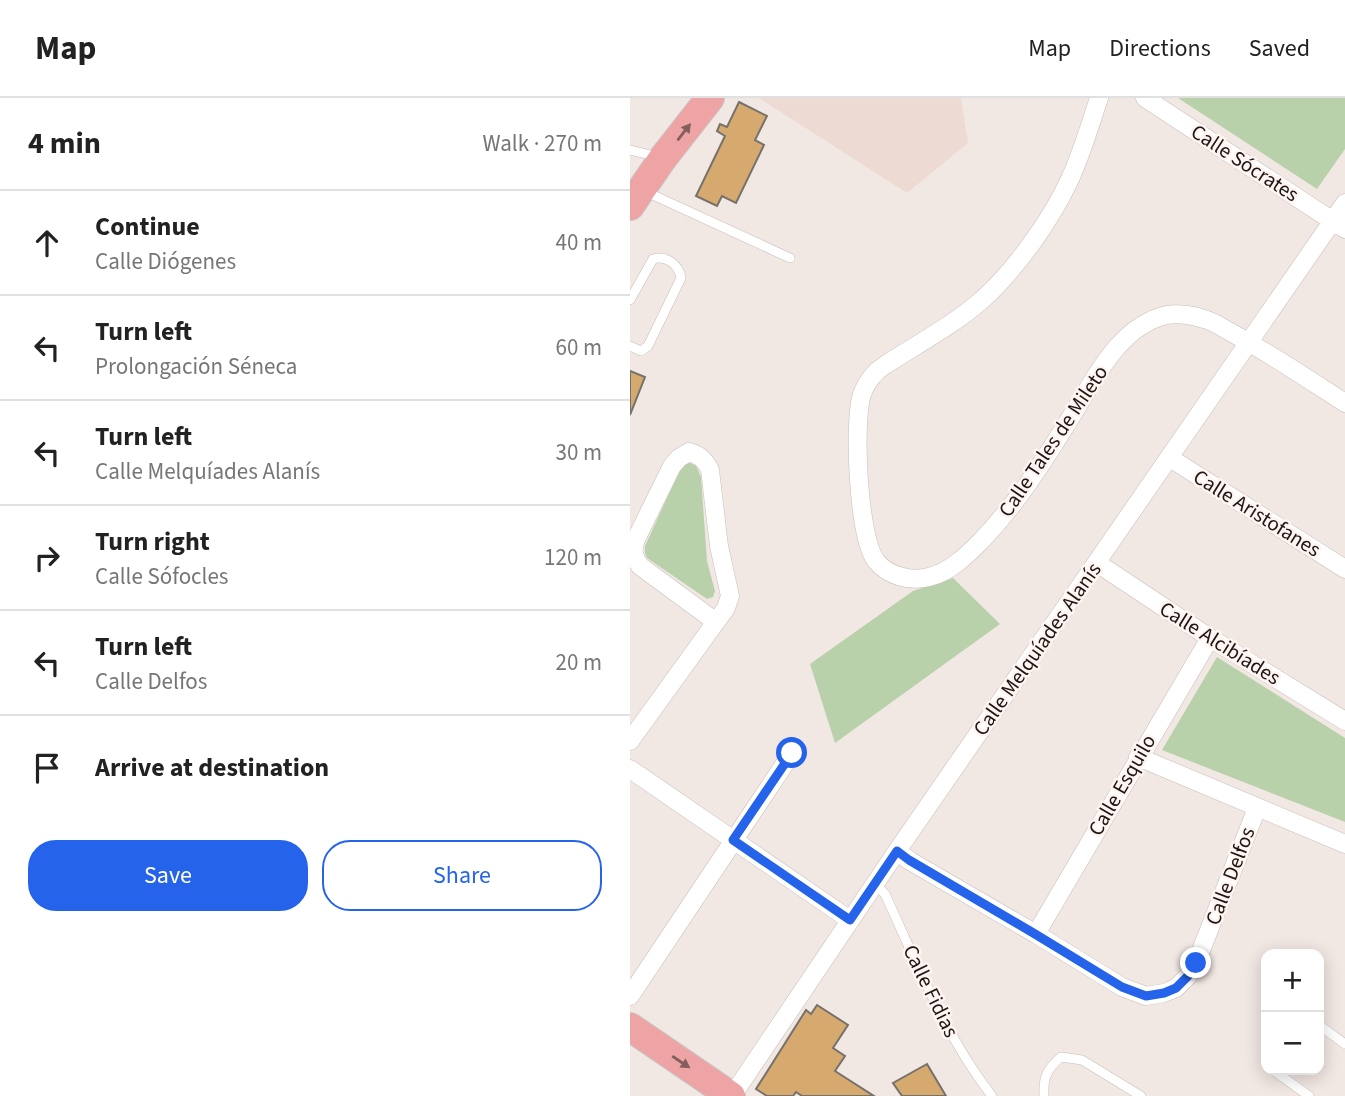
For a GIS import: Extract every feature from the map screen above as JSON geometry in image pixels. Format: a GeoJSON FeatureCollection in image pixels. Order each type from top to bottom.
{"type":"FeatureCollection","features":[{"type":"Feature","properties":{"kind":"main road"},"geometry":{"type":"LineString","coordinates":[[636,197],[710,98]]}},
{"type":"Feature","properties":{"kind":"main road"},"geometry":{"type":"LineString","coordinates":[[630,1027],[732,1096]]}},
{"type":"Feature","properties":{"kind":"street","name":"Calle Tales de Mileto"},"geometry":{"type":"LineString","coordinates":[[1099,98],[1070,180],[1052,213],[1016,263],[981,301],[884,365],[868,381],[859,406],[857,425],[862,519],[876,560],[889,571],[914,579],[930,577],[965,557],[994,528],[1023,491],[1099,370],[1121,343],[1154,319],[1169,315],[1205,319],[1249,342],[1345,403]]}},
{"type":"Feature","properties":{"kind":"street","name":"Calle Sócrates"},"geometry":{"type":"LineString","coordinates":[[1145,98],[1339,225]]}},
{"type":"Feature","properties":{"kind":"street","name":"Calle Melquíades Alanís"},"geometry":{"type":"LineString","coordinates":[[732,1096],[897,851],[1249,342],[1339,225],[1345,203]]}},
{"type":"Feature","properties":{"kind":"street"},"geometry":{"type":"LineString","coordinates":[[630,741],[716,622],[726,608],[730,596],[719,547],[710,470],[698,454],[689,452],[672,466],[636,538],[634,557],[640,566],[716,622]]}},
{"type":"Feature","properties":{"kind":"street","name":"Calle Aristofanes"},"geometry":{"type":"LineString","coordinates":[[1170,458],[1345,569]]}},
{"type":"Feature","properties":{"kind":"street","name":"Calle Alcibíades"},"geometry":{"type":"LineString","coordinates":[[1097,563],[1210,638],[1345,721]]}},
{"type":"Feature","properties":{"kind":"street","name":"Calle Esquilo"},"geometry":{"type":"LineString","coordinates":[[1035,934],[1210,638]]}},
{"type":"Feature","properties":{"kind":"street"},"geometry":{"type":"LineString","coordinates":[[630,996],[792,753]]}},
{"type":"Feature","properties":{"kind":"street","name":"Calle Delfos"},"geometry":{"type":"LineString","coordinates":[[1138,757],[1345,844]]}},
{"type":"Feature","properties":{"kind":"street"},"geometry":{"type":"LineString","coordinates":[[630,769],[850,920]]}},
{"type":"Feature","properties":{"kind":"street","name":"Calle Delfos"},"geometry":{"type":"LineString","coordinates":[[1035,934],[1122,987],[1146,996],[1176,988],[1192,970],[1257,808]]}},
{"type":"Feature","properties":{"kind":"street"},"geometry":{"type":"LineString","coordinates":[[897,851],[1035,934]]}},
{"type":"Feature","properties":{"kind":"lane"},"geometry":{"type":"LineString","coordinates":[[630,150],[663,158]]}},
{"type":"Feature","properties":{"kind":"lane"},"geometry":{"type":"LineString","coordinates":[[636,197],[653,195],[790,258]]}},
{"type":"Feature","properties":{"kind":"lane"},"geometry":{"type":"LineString","coordinates":[[630,300],[653,259],[662,257],[680,270],[681,278],[648,346],[641,351],[630,346]]}},
{"type":"Feature","properties":{"kind":"lane","name":"Calle Fidias"},"geometry":{"type":"LineString","coordinates":[[875,884],[885,894],[957,1046],[992,1096]]}},
{"type":"Feature","properties":{"kind":"lane"},"geometry":{"type":"LineString","coordinates":[[1324,1029],[1345,1044]]}},
{"type":"Feature","properties":{"kind":"lane"},"geometry":{"type":"LineString","coordinates":[[1044,1096],[1043,1083],[1049,1068],[1061,1057],[1082,1059],[1141,1096]]}},
{"type":"Feature","properties":{"kind":"lane"},"geometry":{"type":"LineString","coordinates":[[1280,1075],[1309,1096]]}},
{"type":"Feature","properties":{"kind":"shaded area"},"geometry":{"type":"Polygon","coordinates":[[[759,98],[961,98],[968,143],[907,193],[759,98]]]}},
{"type":"Feature","properties":{"kind":"green space"},"geometry":{"type":"Polygon","coordinates":[[[1178,98],[1345,98],[1345,149],[1317,189],[1178,98]]]}},
{"type":"Feature","properties":{"kind":"green space"},"geometry":{"type":"Polygon","coordinates":[[[690,463],[696,466],[701,477],[707,561],[715,591],[713,597],[707,599],[647,558],[645,553],[645,546],[682,465],[690,463]]]}},
{"type":"Feature","properties":{"kind":"green space"},"geometry":{"type":"Polygon","coordinates":[[[953,578],[1000,624],[835,743],[810,664],[913,591],[953,578]]]}},
{"type":"Feature","properties":{"kind":"green space"},"geometry":{"type":"Polygon","coordinates":[[[1217,657],[1345,738],[1345,822],[1162,750],[1217,657]]]}},
{"type":"Feature","properties":{"kind":"building"},"geometry":{"type":"Polygon","coordinates":[[[739,102],[767,116],[755,140],[764,145],[736,203],[722,196],[717,206],[696,196],[725,136],[717,131],[720,124],[727,127],[739,102]]]}},
{"type":"Feature","properties":{"kind":"building"},"geometry":{"type":"Polygon","coordinates":[[[630,371],[645,377],[630,415],[630,371]]]}},
{"type":"Feature","properties":{"kind":"building"},"geometry":{"type":"Polygon","coordinates":[[[817,1005],[848,1025],[833,1048],[845,1056],[835,1071],[874,1096],[802,1096],[796,1092],[793,1096],[767,1096],[756,1089],[806,1010],[811,1014],[817,1005]]]}},
{"type":"Feature","properties":{"kind":"building"},"geometry":{"type":"Polygon","coordinates":[[[927,1064],[946,1096],[902,1096],[893,1083],[927,1064]]]}},
{"type":"Feature","properties":{"kind":"route"},"geometry":{"type":"LineString","coordinates":[[792,753],[733,840],[850,920],[897,851],[1122,987],[1146,996],[1176,988],[1196,963]]}}]}
